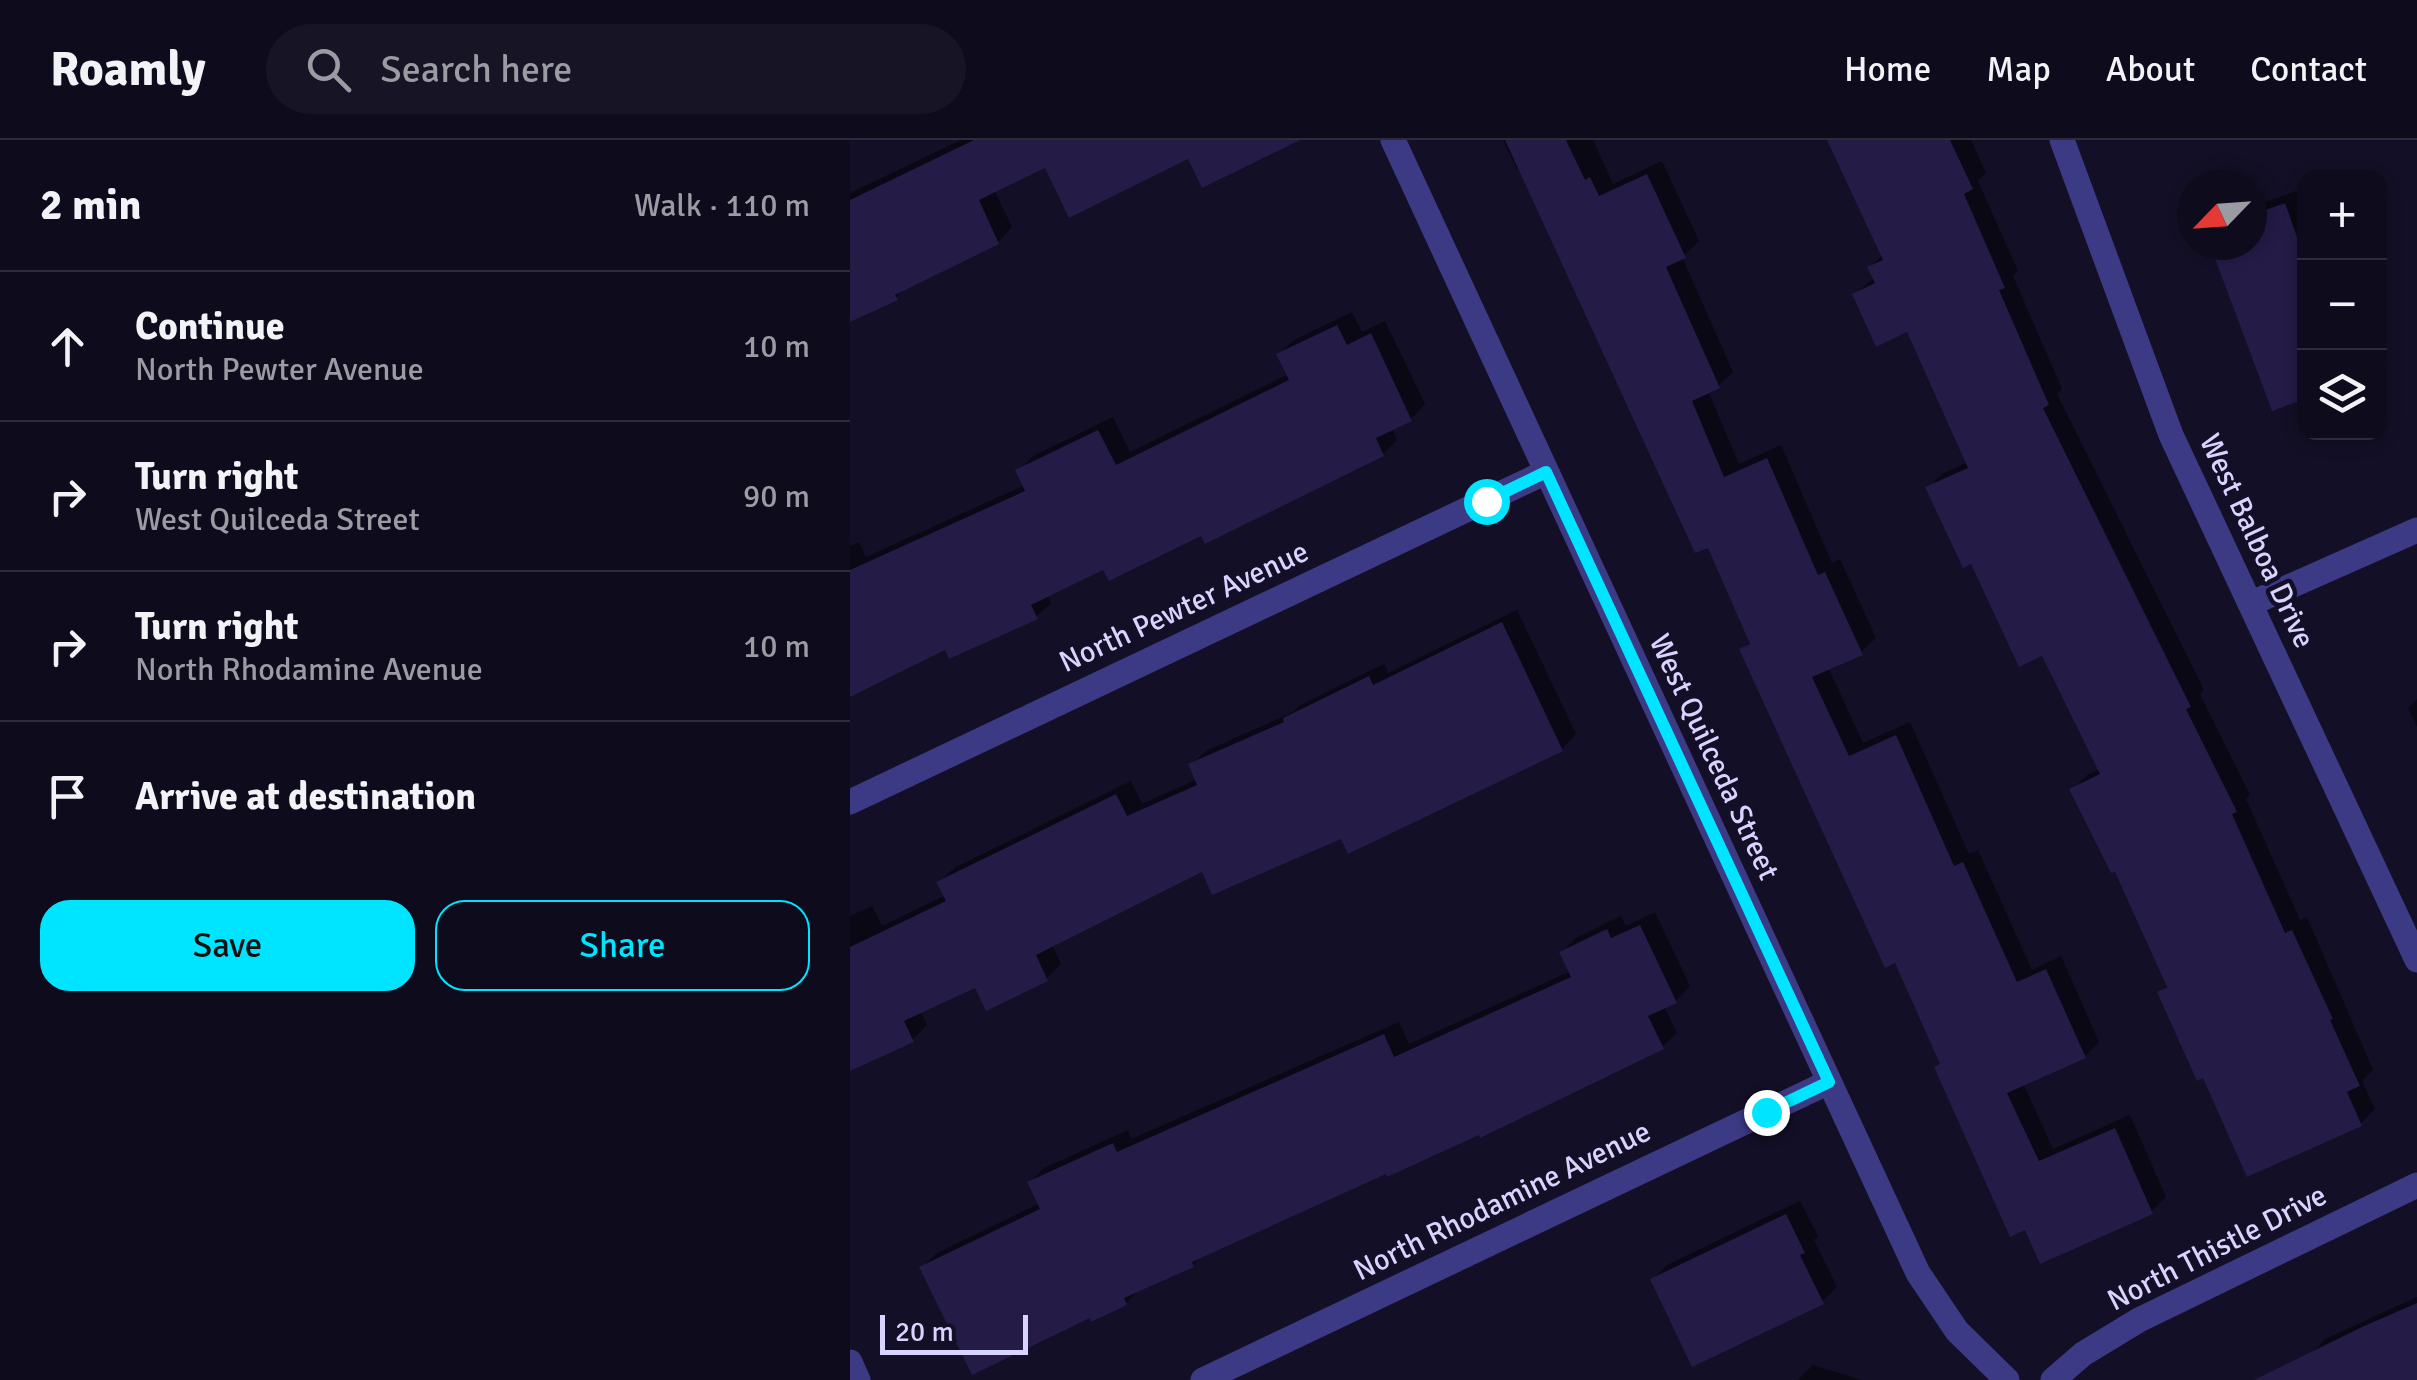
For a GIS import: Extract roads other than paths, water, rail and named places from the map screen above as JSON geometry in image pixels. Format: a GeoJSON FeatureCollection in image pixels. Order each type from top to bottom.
{"type":"FeatureCollection","features":[{"type":"Feature","properties":{"kind":"street","name":"West Quilceda Street"},"geometry":{"type":"LineString","coordinates":[[1393,140],[1918,1273],[1957,1332],[2008,1380]]}},
{"type":"Feature","properties":{"kind":"street","name":"West Balboa Drive"},"geometry":{"type":"LineString","coordinates":[[2062,140],[2171,435],[2417,960]]}},
{"type":"Feature","properties":{"kind":"street","name":"North Pewter Avenue"},"geometry":{"type":"LineString","coordinates":[[850,802],[1546,472]]}},
{"type":"Feature","properties":{"kind":"street"},"geometry":{"type":"LineString","coordinates":[[2250,604],[2417,530]]}},
{"type":"Feature","properties":{"kind":"street","name":"North Rhodamine Avenue"},"geometry":{"type":"LineString","coordinates":[[1203,1380],[1829,1082]]}},
{"type":"Feature","properties":{"kind":"street","name":"North Thistle Drive"},"geometry":{"type":"LineString","coordinates":[[2053,1380],[2083,1354],[2139,1320],[2417,1185]]}},
{"type":"Feature","properties":{"kind":"street"},"geometry":{"type":"LineString","coordinates":[[850,1362],[858,1380]]}}]}
